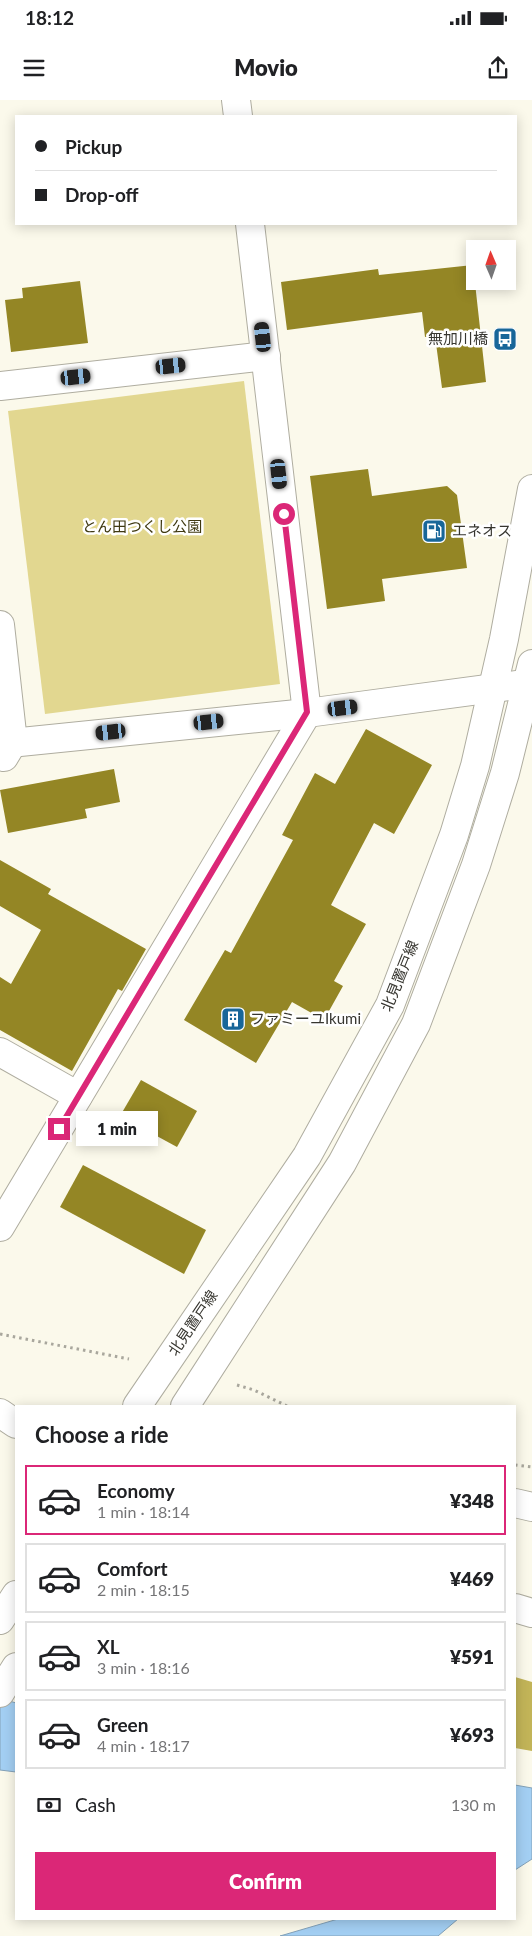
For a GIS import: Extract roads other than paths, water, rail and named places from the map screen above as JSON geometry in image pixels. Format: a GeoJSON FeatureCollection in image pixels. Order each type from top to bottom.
{"type":"FeatureCollection","features":[{"type":"Feature","properties":{"kind":"street"},"geometry":{"type":"LineString","coordinates":[[236,100],[238,115]]}},
{"type":"Feature","properties":{"kind":"street"},"geometry":{"type":"LineString","coordinates":[[0,1227],[307,712],[250,225]]}},
{"type":"Feature","properties":{"kind":"street"},"geometry":{"type":"LineString","coordinates":[[0,386],[266,356]]}},
{"type":"Feature","properties":{"kind":"street","name":"北見置戸線"},"geometry":{"type":"LineString","coordinates":[[142,1399],[306,1156],[390,1005],[454,835],[475,766],[504,639],[532,489]]}},
{"type":"Feature","properties":{"kind":"street"},"geometry":{"type":"LineString","coordinates":[[0,624],[4,750],[492,688],[530,677]]}},
{"type":"Feature","properties":{"kind":"street","name":"北見置戸線"},"geometry":{"type":"LineString","coordinates":[[186,1405],[342,1163],[416,1024],[476,865],[505,772],[530,677]]}},
{"type":"Feature","properties":{"kind":"street"},"geometry":{"type":"LineString","coordinates":[[0,1052],[78,1096]]}},
{"type":"Feature","properties":{"kind":"street"},"geometry":{"type":"LineString","coordinates":[[0,1413],[15,1423]]}},
{"type":"Feature","properties":{"kind":"street"},"geometry":{"type":"LineString","coordinates":[[516,1503],[532,1507]]}},
{"type":"Feature","properties":{"kind":"street"},"geometry":{"type":"LineString","coordinates":[[0,1620],[15,1597]]}},
{"type":"Feature","properties":{"kind":"street"},"geometry":{"type":"LineString","coordinates":[[516,1608],[532,1613]]}},
{"type":"Feature","properties":{"kind":"street"},"geometry":{"type":"LineString","coordinates":[[0,1693],[15,1670]]}},
{"type":"Feature","properties":{"kind":"water"},"geometry":{"type":"Polygon","coordinates":[[[0,1698],[15,1703],[15,1772],[0,1770],[0,1698]]]}},
{"type":"Feature","properties":{"kind":"water"},"geometry":{"type":"Polygon","coordinates":[[[516,1785],[532,1788],[532,1859],[516,1869],[516,1785]]]}},
{"type":"Feature","properties":{"kind":"water"},"geometry":{"type":"Polygon","coordinates":[[[335,1920],[457,1920],[438,1936],[280,1936],[335,1920]]]}},
{"type":"Feature","properties":{"kind":"place","name":"無加川橋"},"geometry":{"type":"Point","coordinates":[505,339]}},
{"type":"Feature","properties":{"kind":"place","name":"エネオス"},"geometry":{"type":"Point","coordinates":[434,531]}},
{"type":"Feature","properties":{"kind":"place","name":"ファミーユIkumi"},"geometry":{"type":"Point","coordinates":[233,1019]}},
{"type":"Feature","properties":{"kind":"park label","name":"とん田つくし公園"},"geometry":{"type":"Point","coordinates":[142,527]}}]}
